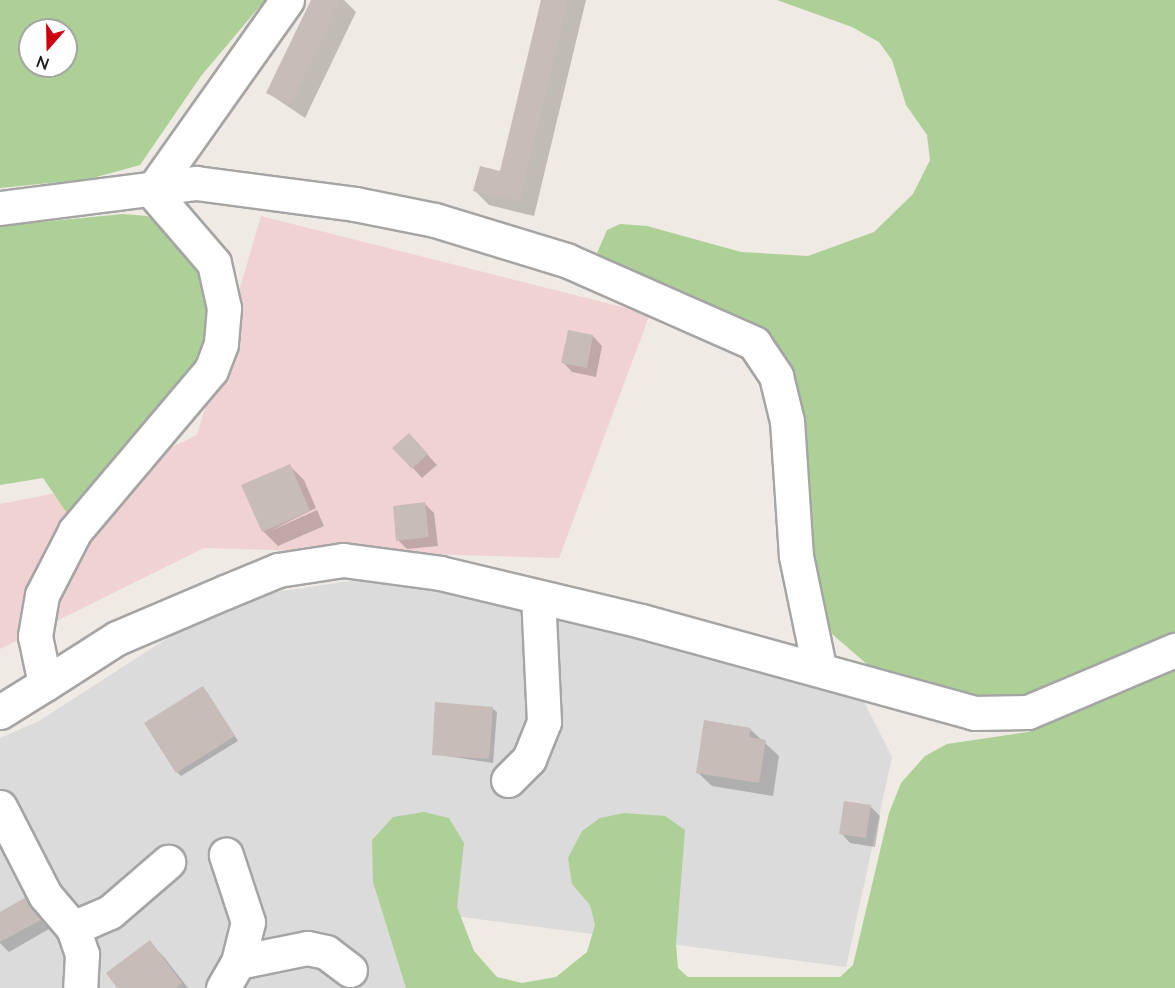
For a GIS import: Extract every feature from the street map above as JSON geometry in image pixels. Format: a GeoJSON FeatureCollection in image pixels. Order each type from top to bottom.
{"type":"FeatureCollection","features":[{"type":"Feature","properties":{"kind":"street"},"geometry":{"type":"LineString","coordinates":[[152,191],[287,0]]}},
{"type":"Feature","properties":{"kind":"street"},"geometry":{"type":"LineString","coordinates":[[0,208],[152,191],[196,183],[273,191],[435,220],[566,260],[754,343],[776,376],[787,421],[796,556],[819,667]]}},
{"type":"Feature","properties":{"kind":"street"},"geometry":{"type":"LineString","coordinates":[[45,684],[35,636],[42,595],[75,531],[211,370],[221,344],[224,308],[214,263],[152,191]]}},
{"type":"Feature","properties":{"kind":"street"},"geometry":{"type":"LineString","coordinates":[[0,713],[117,638],[278,570],[343,560],[440,573],[819,667],[974,713],[1028,712],[1175,650]]}},
{"type":"Feature","properties":{"kind":"street"},"geometry":{"type":"LineString","coordinates":[[508,780],[530,759],[544,722],[538,597]]}},
{"type":"Feature","properties":{"kind":"street"},"geometry":{"type":"LineString","coordinates":[[0,807],[45,894],[73,928],[82,954],[80,988]]}},
{"type":"Feature","properties":{"kind":"street"},"geometry":{"type":"LineString","coordinates":[[226,855],[247,907],[230,975]]}},
{"type":"Feature","properties":{"kind":"street"},"geometry":{"type":"LineString","coordinates":[[73,928],[110,912],[168,862]]}},
{"type":"Feature","properties":{"kind":"street"},"geometry":{"type":"LineString","coordinates":[[230,975],[307,948],[326,952],[350,970]]}},
{"type":"Feature","properties":{"kind":"shaded area"},"geometry":{"type":"Polygon","coordinates":[[[261,216],[650,314],[559,558],[204,548],[0,649],[0,504],[92,486],[197,435],[261,216]]]}},
{"type":"Feature","properties":{"kind":"shaded area"},"geometry":{"type":"Polygon","coordinates":[[[416,571],[855,684],[892,757],[846,967],[454,916],[441,988],[0,988],[0,738],[39,721],[228,599],[416,571]]]}},
{"type":"Feature","properties":{"kind":"green space"},"geometry":{"type":"Polygon","coordinates":[[[0,0],[265,0],[201,76],[140,165],[89,179],[0,188],[0,0]]]}},
{"type":"Feature","properties":{"kind":"green space"},"geometry":{"type":"Polygon","coordinates":[[[777,0],[1175,0],[1175,633],[1027,695],[973,697],[868,665],[832,634],[812,557],[804,420],[790,376],[597,253],[607,230],[620,224],[647,226],[741,252],[808,256],[874,232],[913,194],[930,160],[927,135],[906,105],[892,60],[879,42],[852,27],[777,0]]]}},
{"type":"Feature","properties":{"kind":"green space"},"geometry":{"type":"Polygon","coordinates":[[[123,214],[147,216],[163,225],[200,267],[209,308],[205,341],[195,370],[69,516],[43,478],[0,485],[0,226],[123,214]]]}},
{"type":"Feature","properties":{"kind":"green space"},"geometry":{"type":"Polygon","coordinates":[[[1175,666],[1175,988],[406,988],[373,882],[372,840],[393,817],[424,812],[449,818],[464,843],[457,907],[474,951],[497,977],[522,983],[556,977],[587,952],[595,925],[590,905],[572,884],[568,858],[582,831],[600,818],[624,813],[665,816],[685,830],[676,944],[678,968],[688,977],[840,977],[853,965],[889,813],[901,783],[925,756],[947,744],[1028,732],[1175,666]]]}},
{"type":"Feature","properties":{"kind":"building"},"geometry":{"type":"Polygon","coordinates":[[[311,0],[341,0],[291,105],[266,93],[311,0]]]}},
{"type":"Feature","properties":{"kind":"building"},"geometry":{"type":"Polygon","coordinates":[[[541,0],[568,0],[520,202],[473,191],[480,166],[500,171],[541,0]]]}},
{"type":"Feature","properties":{"kind":"building"},"geometry":{"type":"Polygon","coordinates":[[[568,330],[593,335],[587,368],[561,363],[568,330]]]}},
{"type":"Feature","properties":{"kind":"building"},"geometry":{"type":"Polygon","coordinates":[[[409,433],[428,454],[412,469],[392,448],[409,433]]]}},
{"type":"Feature","properties":{"kind":"building"},"geometry":{"type":"Polygon","coordinates":[[[290,464],[310,511],[262,532],[241,485],[290,464]]]}},
{"type":"Feature","properties":{"kind":"building"},"geometry":{"type":"Polygon","coordinates":[[[425,502],[429,537],[396,541],[393,506],[425,502]]]}},
{"type":"Feature","properties":{"kind":"building"},"geometry":{"type":"Polygon","coordinates":[[[203,686],[235,736],[176,773],[144,723],[203,686]]]}},
{"type":"Feature","properties":{"kind":"building"},"geometry":{"type":"Polygon","coordinates":[[[435,702],[493,707],[489,759],[432,755],[435,702]]]}},
{"type":"Feature","properties":{"kind":"building"},"geometry":{"type":"Polygon","coordinates":[[[704,720],[751,728],[749,737],[766,740],[759,783],[696,773],[704,720]]]}},
{"type":"Feature","properties":{"kind":"building"},"geometry":{"type":"Polygon","coordinates":[[[844,801],[871,805],[866,838],[839,834],[844,801]]]}},
{"type":"Feature","properties":{"kind":"building"},"geometry":{"type":"Polygon","coordinates":[[[28,896],[41,920],[0,942],[0,912],[28,896]]]}},
{"type":"Feature","properties":{"kind":"building"},"geometry":{"type":"Polygon","coordinates":[[[150,940],[182,983],[176,988],[117,988],[106,973],[150,940]]]}}]}
